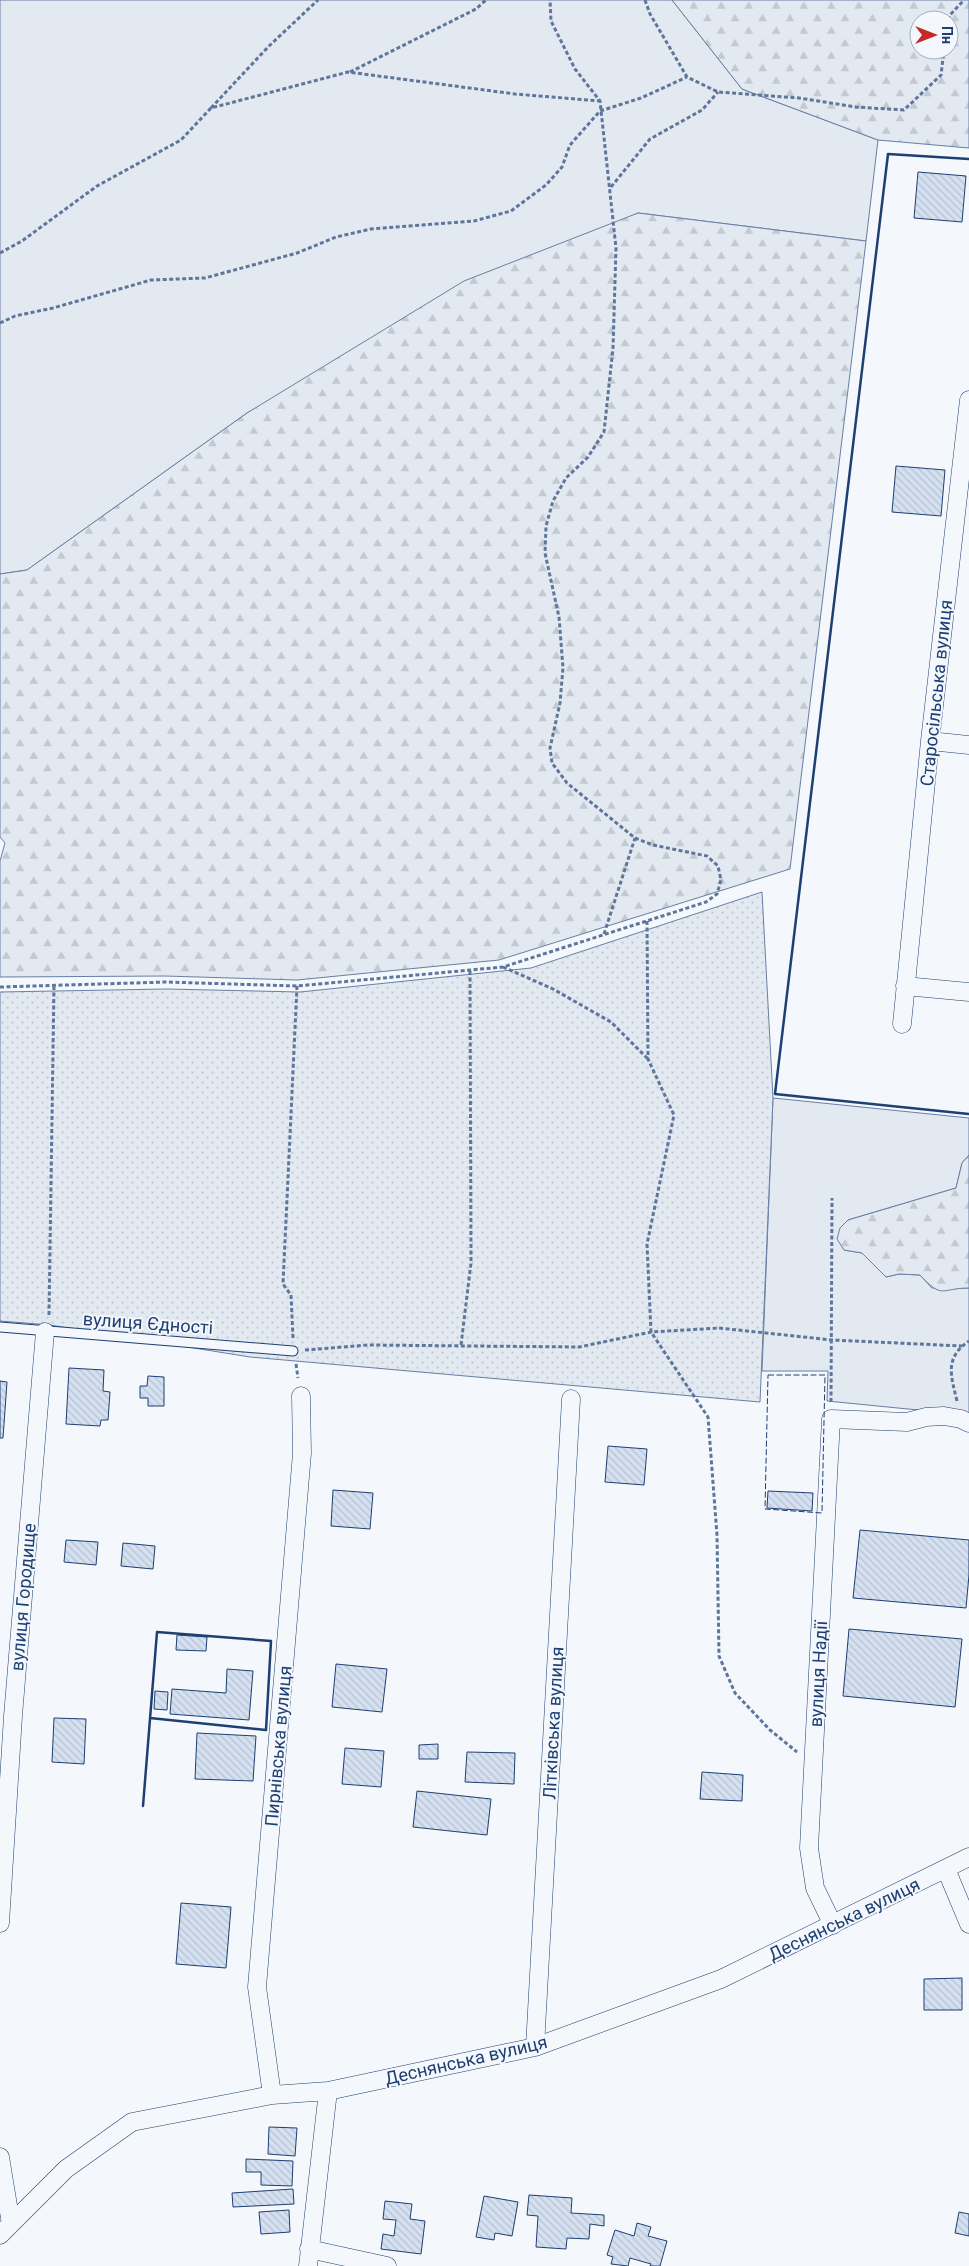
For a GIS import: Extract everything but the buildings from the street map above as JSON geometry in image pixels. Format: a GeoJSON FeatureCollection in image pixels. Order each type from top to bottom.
{"type":"FeatureCollection","features":[{"type":"Feature","properties":{"kind":"street","name":"Старосільська вулиця"},"geometry":{"type":"LineString","coordinates":[[902,1024],[930,741],[963,507],[969,400]]}},
{"type":"Feature","properties":{"kind":"street"},"geometry":{"type":"LineString","coordinates":[[930,741],[969,745]]}},
{"type":"Feature","properties":{"kind":"street"},"geometry":{"type":"LineString","coordinates":[[906,986],[969,992]]}},
{"type":"Feature","properties":{"kind":"street","name":"вулиця Городище"},"geometry":{"type":"LineString","coordinates":[[0,1923],[13,1716],[47,1332]]}},
{"type":"Feature","properties":{"kind":"street","name":"Пирнівська вулиця"},"geometry":{"type":"LineString","coordinates":[[272,2095],[257,1987],[302,1453],[301,1396]]}},
{"type":"Feature","properties":{"kind":"street","name":"Літківська вулиця"},"geometry":{"type":"LineString","coordinates":[[535,2047],[571,1398]]}},
{"type":"Feature","properties":{"kind":"street"},"geometry":{"type":"LineString","coordinates":[[831,1419],[907,1422],[926,1417],[965,1421]]}},
{"type":"Feature","properties":{"kind":"street","name":"вулиця Надії"},"geometry":{"type":"LineString","coordinates":[[831,1419],[809,1848],[815,1888],[833,1925]]}},
{"type":"Feature","properties":{"kind":"street","name":"Деснянська вулиця"},"geometry":{"type":"LineString","coordinates":[[5,2229],[66,2169],[132,2122],[272,2095],[328,2090],[535,2047],[722,1979],[969,1858]]}},
{"type":"Feature","properties":{"kind":"street"},"geometry":{"type":"LineString","coordinates":[[946,1869],[969,1924]]}},
{"type":"Feature","properties":{"kind":"street"},"geometry":{"type":"LineString","coordinates":[[328,2090],[308,2258],[387,2266]]}},
{"type":"Feature","properties":{"kind":"street"},"geometry":{"type":"LineString","coordinates":[[0,2157],[5,2229]]}},
{"type":"Feature","properties":{"kind":"lane","name":"вулиця Єдності"},"geometry":{"type":"LineString","coordinates":[[0,1328],[293,1350]]}},
{"type":"Feature","properties":{"kind":"path"},"geometry":{"type":"LineString","coordinates":[[0,253],[22,242],[97,186],[181,140],[269,46],[318,0]]}},
{"type":"Feature","properties":{"kind":"path"},"geometry":{"type":"LineString","coordinates":[[211,108],[348,72],[476,9],[486,0]]}},
{"type":"Feature","properties":{"kind":"path"},"geometry":{"type":"LineString","coordinates":[[0,987],[166,982],[297,986],[502,967],[706,902],[717,894],[722,880],[718,866],[707,856],[653,845],[635,838],[563,778],[552,763],[550,748],[560,703],[563,668],[559,617],[545,553],[546,526],[553,501],[566,478],[588,457],[604,432],[613,348],[616,257],[611,187],[600,101],[575,70],[551,21],[550,0]]}},
{"type":"Feature","properties":{"kind":"path"},"geometry":{"type":"LineString","coordinates":[[645,0],[650,14],[687,77],[718,92],[799,98],[856,107],[904,110],[941,75],[943,60]]}},
{"type":"Feature","properties":{"kind":"path"},"geometry":{"type":"LineString","coordinates":[[955,10],[964,0]]}},
{"type":"Feature","properties":{"kind":"path"},"geometry":{"type":"LineString","coordinates":[[348,72],[515,94],[600,101]]}},
{"type":"Feature","properties":{"kind":"path"},"geometry":{"type":"LineString","coordinates":[[0,323],[15,316],[53,308],[151,280],[206,278],[297,253],[336,237],[362,231],[474,221],[511,211],[546,185],[562,167],[570,146],[600,111],[641,98],[687,77]]}},
{"type":"Feature","properties":{"kind":"path"},"geometry":{"type":"LineString","coordinates":[[611,187],[650,139],[702,110],[718,92]]}},
{"type":"Feature","properties":{"kind":"path"},"geometry":{"type":"LineString","coordinates":[[604,935],[635,838]]}},
{"type":"Feature","properties":{"kind":"path"},"geometry":{"type":"LineString","coordinates":[[647,921],[648,1059]]}},
{"type":"Feature","properties":{"kind":"path"},"geometry":{"type":"LineString","coordinates":[[502,967],[553,989],[611,1022],[648,1059],[674,1115],[646,1244],[651,1332],[708,1417],[717,1535],[720,1656],[735,1693],[770,1730],[813,1765]]}},
{"type":"Feature","properties":{"kind":"path"},"geometry":{"type":"LineString","coordinates":[[461,1345],[471,1263],[470,970]]}},
{"type":"Feature","properties":{"kind":"path"},"geometry":{"type":"LineString","coordinates":[[47,1332],[54,986]]}},
{"type":"Feature","properties":{"kind":"path"},"geometry":{"type":"LineString","coordinates":[[297,986],[283,1284],[292,1295],[293,1350],[301,1396]]}},
{"type":"Feature","properties":{"kind":"path"},"geometry":{"type":"LineString","coordinates":[[831,1419],[832,1198]]}},
{"type":"Feature","properties":{"kind":"path"},"geometry":{"type":"LineString","coordinates":[[293,1350],[368,1345],[579,1347],[651,1332],[720,1328],[832,1340],[962,1346]]}},
{"type":"Feature","properties":{"kind":"path"},"geometry":{"type":"LineString","coordinates":[[965,1421],[950,1372],[953,1358],[962,1346],[969,1341]]}},
{"type":"Feature","properties":{"kind":"green space"},"geometry":{"type":"Polygon","coordinates":[[[0,0],[672,0],[742,89],[878,140],[866,241],[638,213],[247,413],[27,570],[0,574],[0,0]]]}},
{"type":"Feature","properties":{"kind":"green space"},"geometry":{"type":"Polygon","coordinates":[[[672,0],[969,0],[969,148],[878,140],[742,89],[672,0]]]}},
{"type":"Feature","properties":{"kind":"green space"},"geometry":{"type":"Polygon","coordinates":[[[638,213],[866,241],[790,869],[499,960],[297,980],[165,976],[0,977],[0,861],[5,843],[0,837],[0,574],[27,570],[247,413],[464,281],[638,213]]]}},
{"type":"Feature","properties":{"kind":"green space"},"geometry":{"type":"Polygon","coordinates":[[[762,892],[773,1098],[760,1402],[250,1357],[50,1325],[0,1321],[0,992],[166,989],[300,992],[531,968],[762,892]]]}},
{"type":"Feature","properties":{"kind":"green space"},"geometry":{"type":"Polygon","coordinates":[[[773,1098],[969,1118],[969,1155],[962,1163],[956,1188],[848,1220],[844,1250],[862,1253],[886,1277],[899,1274],[920,1275],[932,1288],[969,1288],[969,1415],[827,1401],[828,1371],[762,1371],[773,1098]]]}},
{"type":"Feature","properties":{"kind":"green space"},"geometry":{"type":"Polygon","coordinates":[[[969,1155],[969,1288],[938,1290],[933,1288],[920,1275],[899,1274],[886,1277],[862,1253],[844,1250],[837,1239],[840,1228],[848,1220],[956,1188],[962,1163],[969,1155]]]}},
{"type":"Feature","properties":{"kind":"fence"},"geometry":{"type":"LineString","coordinates":[[768,1375],[825,1375],[822,1513],[765,1509],[768,1375]]}},
{"type":"Feature","properties":{"kind":"wall"},"geometry":{"type":"LineString","coordinates":[[969,159],[888,154],[775,1094],[969,1114]]}},
{"type":"Feature","properties":{"kind":"wall"},"geometry":{"type":"LineString","coordinates":[[143,1806],[157,1632],[271,1641],[266,1730],[150,1718]]}}]}
